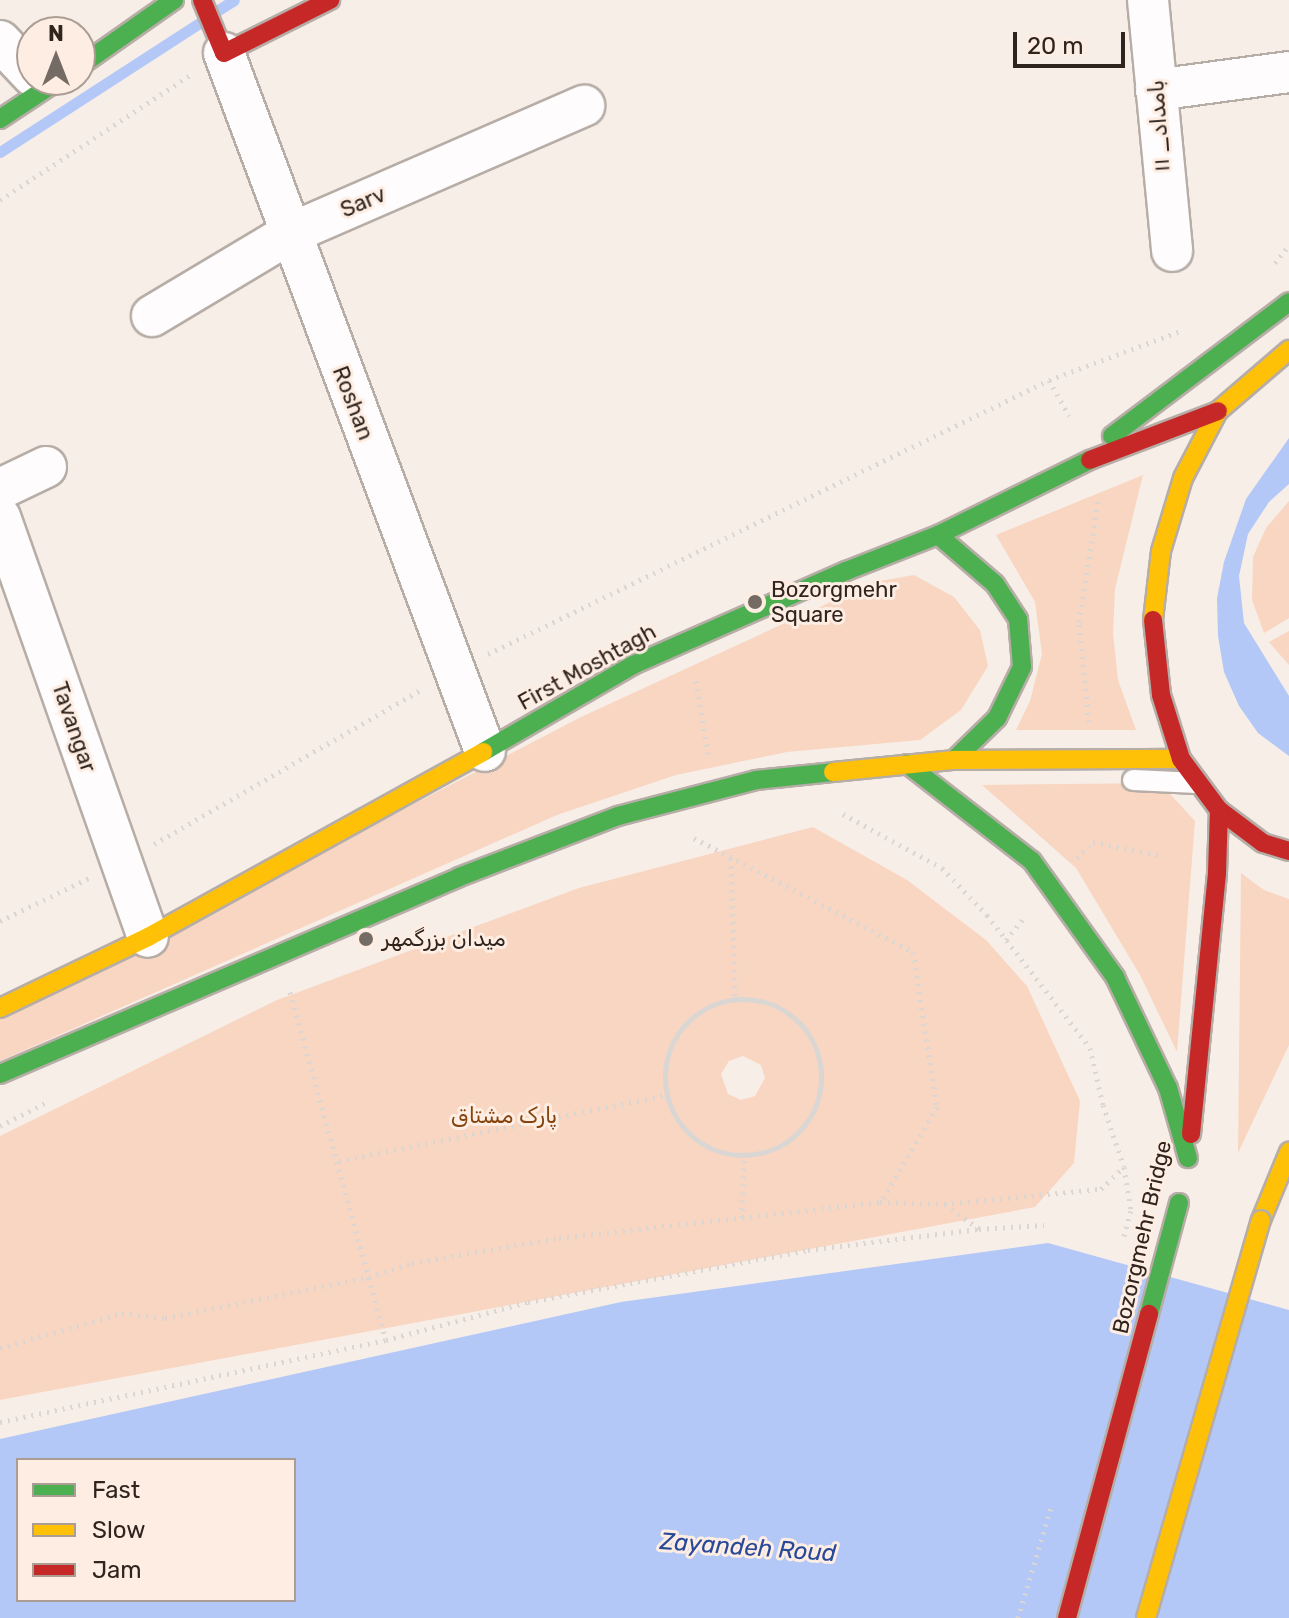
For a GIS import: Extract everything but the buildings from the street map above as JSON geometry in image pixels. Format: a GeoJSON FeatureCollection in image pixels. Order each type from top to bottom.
{"type":"FeatureCollection","features":[{"type":"Feature","properties":{"kind":"main road"},"geometry":{"type":"LineString","coordinates":[[96,55],[174,0]]}},
{"type":"Feature","properties":{"kind":"main road"},"geometry":{"type":"LineString","coordinates":[[202,0],[224,53],[330,0]]}},
{"type":"Feature","properties":{"kind":"main road"},"geometry":{"type":"LineString","coordinates":[[0,119],[27,96]]}},
{"type":"Feature","properties":{"kind":"main road"},"geometry":{"type":"LineString","coordinates":[[1068,469],[1289,302]]}},
{"type":"Feature","properties":{"kind":"main road"},"geometry":{"type":"LineString","coordinates":[[1289,350],[1218,411],[1183,478],[1161,551],[1152,626],[1161,695],[1181,759],[1219,810],[1263,843],[1289,851]]}},
{"type":"Feature","properties":{"kind":"main road","name":"First Moshtagh"},"geometry":{"type":"LineString","coordinates":[[0,1008],[148,937],[485,751],[633,665],[846,571],[938,535],[1068,469],[1218,411]]}},
{"type":"Feature","properties":{"kind":"main road"},"geometry":{"type":"LineString","coordinates":[[938,535],[995,584],[1018,619],[1022,667],[997,718],[954,760]]}},
{"type":"Feature","properties":{"kind":"main road"},"geometry":{"type":"LineString","coordinates":[[0,1074],[459,877],[618,816],[756,780],[954,760],[1181,759]]}},
{"type":"Feature","properties":{"kind":"main road"},"geometry":{"type":"LineString","coordinates":[[915,764],[1032,861],[1115,977],[1168,1088],[1184,1180]]}},
{"type":"Feature","properties":{"kind":"main road","name":"Bozorgmehr Bridge"},"geometry":{"type":"LineString","coordinates":[[1067,1618],[1184,1180],[1217,873],[1219,810]]}},
{"type":"Feature","properties":{"kind":"main road"},"geometry":{"type":"LineString","coordinates":[[1146,1618],[1261,1220],[1289,1152]]}},
{"type":"Feature","properties":{"kind":"street","name":"۱۱ _بامداد"},"geometry":{"type":"LineString","coordinates":[[1148,0],[1172,251]]}},
{"type":"Feature","properties":{"kind":"street"},"geometry":{"type":"LineString","coordinates":[[0,41],[16,56]]}},
{"type":"Feature","properties":{"kind":"street","name":"Roshan"},"geometry":{"type":"LineString","coordinates":[[224,53],[289,234],[485,751]]}},
{"type":"Feature","properties":{"kind":"street"},"geometry":{"type":"LineString","coordinates":[[1156,90],[1289,72]]}},
{"type":"Feature","properties":{"kind":"street","name":"Sarv"},"geometry":{"type":"LineString","coordinates":[[152,316],[289,234],[584,106]]}},
{"type":"Feature","properties":{"kind":"street"},"geometry":{"type":"LineString","coordinates":[[0,489],[46,467]]}},
{"type":"Feature","properties":{"kind":"street","name":"Tavangar"},"geometry":{"type":"LineString","coordinates":[[0,517],[148,937]]}},
{"type":"Feature","properties":{"kind":"lane"},"geometry":{"type":"LineString","coordinates":[[915,764],[945,780],[1198,783]]}},
{"type":"Feature","properties":{"kind":"path"},"geometry":{"type":"LineString","coordinates":[[0,200],[224,53]]}},
{"type":"Feature","properties":{"kind":"path"},"geometry":{"type":"LineString","coordinates":[[1266,274],[1289,245]]}},
{"type":"Feature","properties":{"kind":"path"},"geometry":{"type":"LineString","coordinates":[[0,921],[121,863],[454,670],[1049,380],[1188,329]]}},
{"type":"Feature","properties":{"kind":"path"},"geometry":{"type":"LineString","coordinates":[[1049,380],[1069,416]]}},
{"type":"Feature","properties":{"kind":"path"},"geometry":{"type":"LineString","coordinates":[[1090,727],[1079,622],[1098,500]]}},
{"type":"Feature","properties":{"kind":"path"},"geometry":{"type":"LineString","coordinates":[[689,640],[714,791]]}},
{"type":"Feature","properties":{"kind":"path"},"geometry":{"type":"LineString","coordinates":[[828,811],[842,813],[942,868],[987,915],[1090,1048],[1103,1105],[1124,1167],[1131,1210]]}},
{"type":"Feature","properties":{"kind":"path"},"geometry":{"type":"LineString","coordinates":[[697,828],[683,832],[913,952],[937,1107],[880,1202]]}},
{"type":"Feature","properties":{"kind":"path"},"geometry":{"type":"LineString","coordinates":[[1093,842],[1164,856]]}},
{"type":"Feature","properties":{"kind":"path"},"geometry":{"type":"LineString","coordinates":[[731,858],[735,999]]}},
{"type":"Feature","properties":{"kind":"path"},"geometry":{"type":"LineString","coordinates":[[287,979],[386,1340]]}},
{"type":"Feature","properties":{"kind":"path"},"geometry":{"type":"LineString","coordinates":[[735,999],[760,1001],[783,1010],[803,1026],[815,1048],[821,1073],[813,1109],[791,1139],[768,1151],[744,1155],[717,1151],[694,1139],[676,1119],[666,1095],[664,1069],[672,1043],[687,1021],[709,1007],[735,999]]}},
{"type":"Feature","properties":{"kind":"path"},"geometry":{"type":"LineString","coordinates":[[339,1161],[666,1095]]}},
{"type":"Feature","properties":{"kind":"path"},"geometry":{"type":"LineString","coordinates":[[0,1126],[55,1098]]}},
{"type":"Feature","properties":{"kind":"path"},"geometry":{"type":"LineString","coordinates":[[742,1218],[744,1155]]}},
{"type":"Feature","properties":{"kind":"path"},"geometry":{"type":"LineString","coordinates":[[0,1348],[122,1313],[165,1318],[369,1277],[412,1263],[559,1238],[880,1202],[944,1204],[1101,1189],[1124,1167]]}},
{"type":"Feature","properties":{"kind":"path"},"geometry":{"type":"LineString","coordinates":[[944,1204],[979,1229]]}},
{"type":"Feature","properties":{"kind":"path"},"geometry":{"type":"LineString","coordinates":[[0,1422],[386,1340],[528,1302],[808,1250],[979,1229],[1044,1225]]}},
{"type":"Feature","properties":{"kind":"green space"},"geometry":{"type":"Polygon","coordinates":[[[1143,475],[1115,589],[1113,633],[1118,680],[1136,730],[1016,730],[1030,701],[1042,654],[1035,602],[996,535],[1143,475]]]}},
{"type":"Feature","properties":{"kind":"green space"},"geometry":{"type":"Polygon","coordinates":[[[1289,501],[1289,618],[1264,633],[1252,600],[1253,557],[1266,528],[1289,501]]]}},
{"type":"Feature","properties":{"kind":"green space"},"geometry":{"type":"Polygon","coordinates":[[[914,575],[954,597],[980,630],[988,666],[961,710],[920,740],[787,752],[676,775],[557,815],[0,1061],[0,1019],[581,717],[874,582],[914,575]]]}},
{"type":"Feature","properties":{"kind":"green space"},"geometry":{"type":"Polygon","coordinates":[[[1289,631],[1289,665],[1269,642],[1289,631]]]}},
{"type":"Feature","properties":{"kind":"green space"},"geometry":{"type":"Polygon","coordinates":[[[1160,783],[1195,821],[1177,1052],[1140,975],[1076,868],[982,785],[1160,783]]]}},
{"type":"Feature","properties":{"kind":"green space","name":"پارک مشتاق"},"geometry":{"type":"Polygon","coordinates":[[[813,827],[907,880],[986,940],[1027,986],[1080,1101],[1074,1163],[1035,1207],[0,1400],[0,1136],[277,1000],[579,888],[813,827]],[[743,1056],[729,1061],[721,1074],[728,1094],[741,1100],[755,1096],[765,1078],[761,1065],[743,1056]]]}},
{"type":"Feature","properties":{"kind":"green space"},"geometry":{"type":"Polygon","coordinates":[[[1241,873],[1264,890],[1289,899],[1289,1045],[1238,1153],[1241,873]]]}},
{"type":"Feature","properties":{"kind":"water"},"geometry":{"type":"Polygon","coordinates":[[[1289,438],[1289,484],[1269,502],[1248,534],[1239,576],[1244,623],[1289,696],[1289,756],[1258,733],[1239,706],[1224,672],[1218,636],[1217,598],[1224,562],[1246,499],[1289,438]]]}},
{"type":"Feature","properties":{"kind":"water","name":"Zayandeh Roud"},"geometry":{"type":"Polygon","coordinates":[[[1048,1243],[1289,1310],[1289,1618],[0,1618],[0,1439],[621,1302],[1048,1243]]]}},
{"type":"Feature","properties":{"kind":"waterway"},"geometry":{"type":"LineString","coordinates":[[215,12],[234,0]]}},
{"type":"Feature","properties":{"kind":"waterway"},"geometry":{"type":"LineString","coordinates":[[0,152],[201,22]]}},
{"type":"Feature","properties":{"kind":"traffic: fast"},"geometry":{"type":"LineString","coordinates":[[96,55],[174,0]]}},
{"type":"Feature","properties":{"kind":"traffic: fast"},"geometry":{"type":"LineString","coordinates":[[0,119],[35,96]]}},
{"type":"Feature","properties":{"kind":"traffic: fast"},"geometry":{"type":"LineString","coordinates":[[1112,436],[1289,302]]}},
{"type":"Feature","properties":{"kind":"traffic: fast"},"geometry":{"type":"LineString","coordinates":[[483,752],[633,665],[846,571],[938,535],[1090,460]]}},
{"type":"Feature","properties":{"kind":"traffic: fast"},"geometry":{"type":"LineString","coordinates":[[938,535],[995,584],[1018,619],[1022,667],[997,718],[954,760]]}},
{"type":"Feature","properties":{"kind":"traffic: fast"},"geometry":{"type":"LineString","coordinates":[[907,764],[1032,861],[1115,977],[1168,1088],[1188,1158]]}},
{"type":"Feature","properties":{"kind":"traffic: fast"},"geometry":{"type":"LineString","coordinates":[[0,1074],[459,877],[618,816],[756,780],[833,772]]}},
{"type":"Feature","properties":{"kind":"traffic: fast"},"geometry":{"type":"LineString","coordinates":[[1149,1314],[1179,1203]]}},
{"type":"Feature","properties":{"kind":"traffic: slow"},"geometry":{"type":"LineString","coordinates":[[1153,620],[1161,551],[1183,478],[1218,411],[1289,350]]}},
{"type":"Feature","properties":{"kind":"traffic: slow"},"geometry":{"type":"LineString","coordinates":[[0,1008],[148,937],[483,752]]}},
{"type":"Feature","properties":{"kind":"traffic: slow"},"geometry":{"type":"LineString","coordinates":[[833,772],[954,760],[1181,759]]}},
{"type":"Feature","properties":{"kind":"traffic: slow"},"geometry":{"type":"LineString","coordinates":[[1261,1220],[1289,1152]]}},
{"type":"Feature","properties":{"kind":"traffic: slow"},"geometry":{"type":"LineString","coordinates":[[1146,1618],[1261,1220]]}},
{"type":"Feature","properties":{"kind":"traffic: jam"},"geometry":{"type":"LineString","coordinates":[[202,0],[224,53],[330,0]]}},
{"type":"Feature","properties":{"kind":"traffic: jam"},"geometry":{"type":"LineString","coordinates":[[1090,460],[1218,411]]}},
{"type":"Feature","properties":{"kind":"traffic: jam"},"geometry":{"type":"LineString","coordinates":[[1153,620],[1161,695],[1181,759],[1219,810],[1263,843],[1289,851]]}},
{"type":"Feature","properties":{"kind":"traffic: jam"},"geometry":{"type":"LineString","coordinates":[[1191,1134],[1217,873],[1219,810]]}},
{"type":"Feature","properties":{"kind":"traffic: jam"},"geometry":{"type":"LineString","coordinates":[[1067,1618],[1149,1314]]}},
{"type":"Feature","properties":{"kind":"place","name":"Bozorgmehr Square"},"geometry":{"type":"Point","coordinates":[755,602]}},
{"type":"Feature","properties":{"kind":"place","name":"میدان بزرگمهر"},"geometry":{"type":"Point","coordinates":[366,939]}}]}
